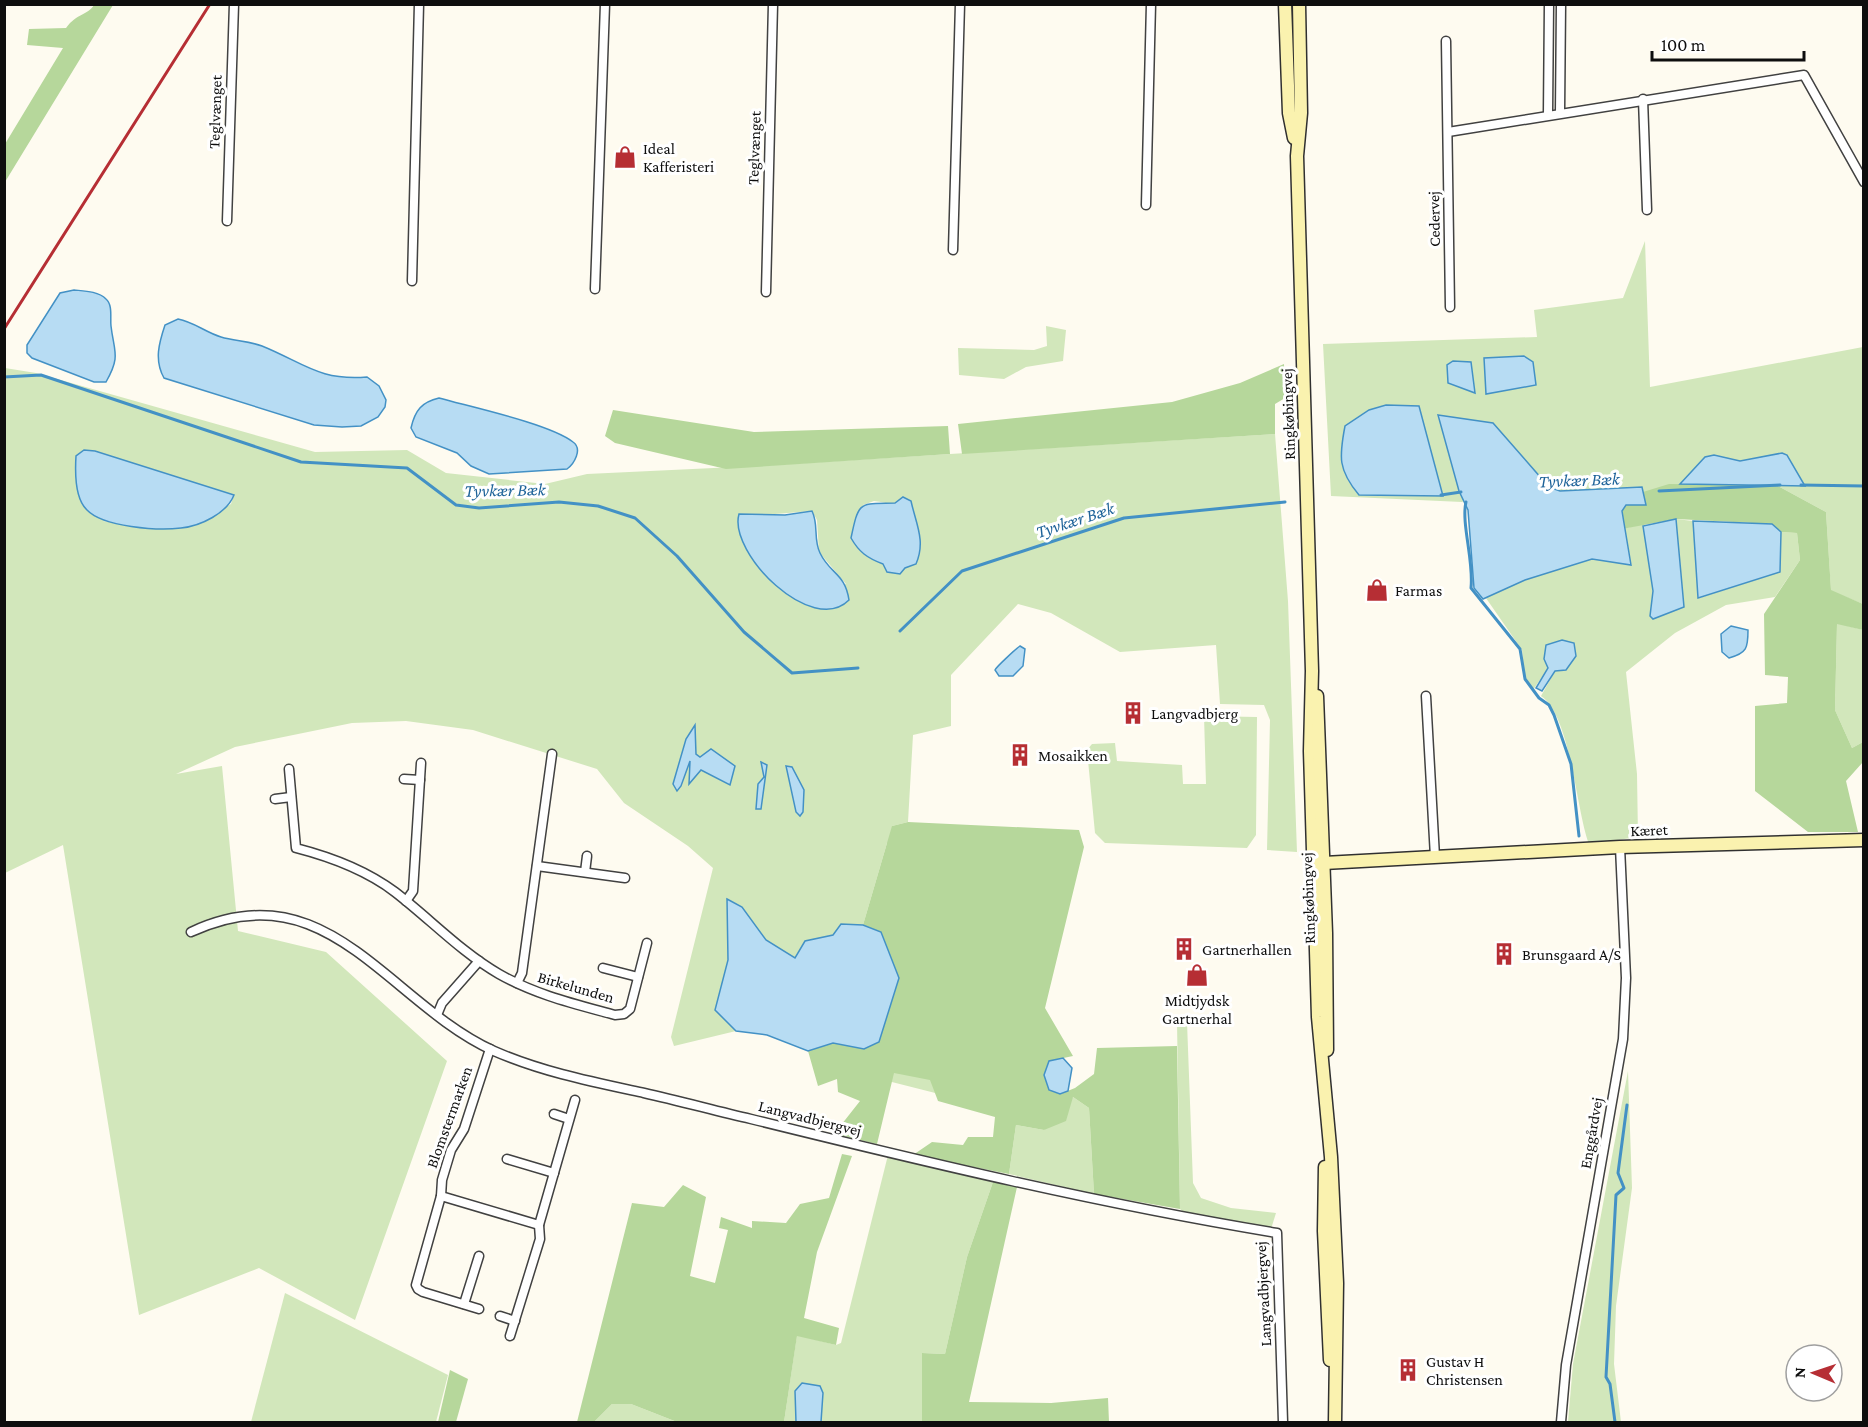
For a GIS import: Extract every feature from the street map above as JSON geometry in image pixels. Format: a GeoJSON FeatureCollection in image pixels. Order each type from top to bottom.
{"type":"FeatureCollection","features":[{"type":"Feature","properties":{"kind":"street","name":"Teglvænget"},"geometry":{"type":"LineString","coordinates":[[227,221],[234,4]]}},
{"type":"Feature","properties":{"kind":"street"},"geometry":{"type":"LineString","coordinates":[[412,281],[419,4]]}},
{"type":"Feature","properties":{"kind":"street"},"geometry":{"type":"LineString","coordinates":[[595,289],[605,4]]}},
{"type":"Feature","properties":{"kind":"street","name":"Teglvænget"},"geometry":{"type":"LineString","coordinates":[[765,292],[773,4]]}},
{"type":"Feature","properties":{"kind":"street"},"geometry":{"type":"LineString","coordinates":[[953,250],[960,4]]}},
{"type":"Feature","properties":{"kind":"street"},"geometry":{"type":"LineString","coordinates":[[1146,205],[1151,4]]}},
{"type":"Feature","properties":{"kind":"street","name":"Ringkøbingvej"},"geometry":{"type":"LineString","coordinates":[[1285,4],[1289,113],[1297,156]]}},
{"type":"Feature","properties":{"kind":"street","name":"Ringkøbingvej"},"geometry":{"type":"LineString","coordinates":[[1299,4],[1301,113],[1297,156],[1312,671],[1310,751],[1318,1007],[1334,1195],[1337,1283],[1335,1422]]}},
{"type":"Feature","properties":{"kind":"street"},"geometry":{"type":"LineString","coordinates":[[1548,114],[1550,4]]}},
{"type":"Feature","properties":{"kind":"street"},"geometry":{"type":"LineString","coordinates":[[1560,112],[1561,4]]}},
{"type":"Feature","properties":{"kind":"street","name":"Cedervej"},"geometry":{"type":"LineString","coordinates":[[1446,42],[1450,306]]}},
{"type":"Feature","properties":{"kind":"street"},"geometry":{"type":"LineString","coordinates":[[1448,132],[1560,112],[1804,75],[1863,182]]}},
{"type":"Feature","properties":{"kind":"street"},"geometry":{"type":"LineString","coordinates":[[1643,99],[1647,210]]}},
{"type":"Feature","properties":{"kind":"street","name":"Ringkøbingvej"},"geometry":{"type":"LineString","coordinates":[[1312,671],[1320,725],[1328,1029],[1325,1088]]}},
{"type":"Feature","properties":{"kind":"street"},"geometry":{"type":"LineString","coordinates":[[1426,696],[1435,857]]}},
{"type":"Feature","properties":{"kind":"street","name":"Birkelunden"},"geometry":{"type":"LineString","coordinates":[[517,983],[522,973],[552,754]]}},
{"type":"Feature","properties":{"kind":"street"},"geometry":{"type":"LineString","coordinates":[[406,901],[412,891],[421,763]]}},
{"type":"Feature","properties":{"kind":"street","name":"Birkelunden"},"geometry":{"type":"LineString","coordinates":[[289,770],[296,848],[322,854],[361,871],[406,901],[479,961],[517,983],[546,996],[615,1015],[624,1014],[630,1009],[647,943]]}},
{"type":"Feature","properties":{"kind":"street"},"geometry":{"type":"LineString","coordinates":[[404,779],[420,780]]}},
{"type":"Feature","properties":{"kind":"street"},"geometry":{"type":"LineString","coordinates":[[275,799],[291,798]]}},
{"type":"Feature","properties":{"kind":"street","name":"Kæret"},"geometry":{"type":"LineString","coordinates":[[1324,862],[1620,847],[1863,840]]}},
{"type":"Feature","properties":{"kind":"street","name":"Enggårdvej"},"geometry":{"type":"LineString","coordinates":[[1562,1422],[1566,1365],[1623,1039],[1626,978],[1620,847]]}},
{"type":"Feature","properties":{"kind":"street"},"geometry":{"type":"LineString","coordinates":[[585,872],[587,856]]}},
{"type":"Feature","properties":{"kind":"street"},"geometry":{"type":"LineString","coordinates":[[537,866],[625,878]]}},
{"type":"Feature","properties":{"kind":"street","name":"Langvadbjergvej"},"geometry":{"type":"LineString","coordinates":[[191,932],[214,921],[246,916],[286,917],[322,929],[345,942],[437,1015],[490,1049],[552,1072],[885,1152],[1183,1218],[1277,1233],[1283,1422]]}},
{"type":"Feature","properties":{"kind":"street"},"geometry":{"type":"LineString","coordinates":[[437,1015],[442,1004],[479,961]]}},
{"type":"Feature","properties":{"kind":"street","name":"Birkelunden"},"geometry":{"type":"LineString","coordinates":[[603,968],[638,977]]}},
{"type":"Feature","properties":{"kind":"street","name":"Blomstermarken"},"geometry":{"type":"LineString","coordinates":[[479,1310],[418,1289],[416,1285],[441,1196],[442,1180],[451,1150],[464,1129],[490,1049]]}},
{"type":"Feature","properties":{"kind":"street"},"geometry":{"type":"LineString","coordinates":[[510,1336],[540,1239],[538,1225],[575,1101]]}},
{"type":"Feature","properties":{"kind":"street"},"geometry":{"type":"LineString","coordinates":[[554,1114],[569,1119]]}},
{"type":"Feature","properties":{"kind":"street"},"geometry":{"type":"LineString","coordinates":[[507,1159],[554,1173]]}},
{"type":"Feature","properties":{"kind":"street"},"geometry":{"type":"LineString","coordinates":[[441,1196],[538,1225]]}},
{"type":"Feature","properties":{"kind":"street"},"geometry":{"type":"LineString","coordinates":[[464,1304],[479,1256]]}},
{"type":"Feature","properties":{"kind":"street"},"geometry":{"type":"LineString","coordinates":[[500,1316],[515,1321]]}},
{"type":"Feature","properties":{"kind":"green space"},"geometry":{"type":"Polygon","coordinates":[[[94,5],[113,5],[5,182],[5,144],[63,48],[27,45],[29,29],[66,28],[74,19],[89,11],[94,5]]]}},
{"type":"Feature","properties":{"kind":"green space"},"geometry":{"type":"Polygon","coordinates":[[[1645,241],[1650,387],[1863,347],[1863,604],[1831,591],[1826,512],[1776,485],[1622,529],[1643,524],[1653,591],[1653,619],[1684,607],[1676,519],[1693,521],[1699,598],[1780,572],[1781,532],[1797,533],[1800,560],[1775,597],[1726,605],[1675,633],[1626,672],[1637,774],[1638,837],[1589,844],[1566,743],[1551,707],[1541,696],[1555,671],[1544,659],[1548,668],[1533,690],[1524,675],[1522,650],[1479,588],[1471,498],[1462,502],[1331,496],[1323,344],[1537,337],[1534,310],[1623,298],[1645,241]]]}},
{"type":"Feature","properties":{"kind":"green space"},"geometry":{"type":"Polygon","coordinates":[[[1046,326],[1066,330],[1063,361],[1026,367],[1004,379],[959,375],[958,348],[1034,350],[1047,346],[1046,326]]]}},
{"type":"Feature","properties":{"kind":"green space"},"geometry":{"type":"Polygon","coordinates":[[[1284,364],[1285,398],[1275,404],[1275,434],[962,454],[958,424],[1172,402],[1240,383],[1284,364]]]}},
{"type":"Feature","properties":{"kind":"green space"},"geometry":{"type":"Polygon","coordinates":[[[5,368],[36,373],[315,452],[407,450],[446,473],[545,484],[587,474],[756,466],[1275,434],[1288,601],[1297,852],[1267,850],[1270,720],[1264,705],[1220,704],[1216,645],[1120,652],[1051,613],[1018,604],[951,675],[951,726],[913,735],[908,822],[892,826],[1014,1113],[884,1080],[887,843],[863,925],[841,924],[833,935],[805,941],[795,958],[766,940],[742,907],[728,899],[728,960],[715,1010],[736,1031],[674,1046],[671,1037],[713,868],[688,846],[624,803],[597,769],[473,730],[406,721],[352,723],[235,747],[176,774],[222,766],[238,931],[326,952],[447,1061],[355,1320],[259,1268],[139,1315],[63,845],[5,873],[5,368]],[[234,494],[103,521],[136,527],[183,528],[231,504],[234,494]],[[874,501],[863,505],[887,572],[916,563],[918,526],[910,512],[901,507],[874,501]],[[812,511],[763,515],[742,539],[764,573],[846,584],[819,552],[817,520],[812,511]]]}},
{"type":"Feature","properties":{"kind":"green space"},"geometry":{"type":"Polygon","coordinates":[[[613,410],[754,432],[948,426],[950,454],[726,469],[615,443],[605,436],[613,410]]]}},
{"type":"Feature","properties":{"kind":"green space"},"geometry":{"type":"Polygon","coordinates":[[[1669,484],[1776,485],[1826,512],[1831,590],[1863,604],[1863,630],[1837,624],[1835,710],[1852,748],[1863,742],[1863,762],[1846,781],[1858,832],[1808,832],[1755,791],[1755,706],[1787,703],[1788,677],[1765,675],[1764,614],[1800,560],[1797,533],[1781,532],[1772,524],[1676,519],[1622,529],[1617,500],[1669,484]]]}},
{"type":"Feature","properties":{"kind":"green space"},"geometry":{"type":"Polygon","coordinates":[[[1837,623],[1863,630],[1863,742],[1852,748],[1835,710],[1837,623]]]}},
{"type":"Feature","properties":{"kind":"green space"},"geometry":{"type":"Polygon","coordinates":[[[1204,716],[1257,717],[1256,835],[1247,848],[1105,843],[1095,833],[1087,750],[1092,744],[1115,743],[1117,761],[1182,765],[1183,784],[1206,784],[1204,716]]]}},
{"type":"Feature","properties":{"kind":"green space"},"geometry":{"type":"Polygon","coordinates":[[[908,822],[1079,830],[1084,847],[1045,1008],[1073,1056],[1049,1061],[1044,1075],[1049,1090],[1060,1094],[1075,1088],[1094,1074],[1097,1048],[1177,1046],[1180,1209],[1094,1194],[1089,1108],[1073,1097],[1066,1121],[1044,1130],[1016,1125],[1009,1174],[913,1155],[932,1142],[963,1145],[968,1137],[993,1137],[995,1117],[938,1101],[930,1080],[894,1073],[877,1144],[834,1134],[860,1101],[838,1092],[837,1079],[818,1086],[808,1051],[833,1043],[864,1049],[899,978],[881,932],[863,925],[892,826],[908,822]]]}},
{"type":"Feature","properties":{"kind":"green space"},"geometry":{"type":"Polygon","coordinates":[[[1177,1022],[1187,1022],[1193,1183],[1201,1198],[1231,1208],[1276,1213],[1271,1229],[1187,1215],[1180,1209],[1177,1022]]]}},
{"type":"Feature","properties":{"kind":"green space"},"geometry":{"type":"Polygon","coordinates":[[[1628,1071],[1632,1188],[1616,1306],[1614,1364],[1621,1422],[1568,1422],[1573,1364],[1628,1071]]]}},
{"type":"Feature","properties":{"kind":"green space"},"geometry":{"type":"Polygon","coordinates":[[[1073,1097],[1089,1108],[1094,1194],[1009,1174],[1016,1125],[1044,1130],[1073,1097]]]}},
{"type":"Feature","properties":{"kind":"green space"},"geometry":{"type":"Polygon","coordinates":[[[842,1154],[852,1156],[817,1252],[804,1318],[839,1328],[836,1345],[797,1336],[784,1422],[677,1422],[631,1404],[612,1404],[594,1422],[577,1422],[632,1203],[664,1207],[683,1185],[706,1197],[690,1276],[715,1283],[728,1230],[719,1228],[721,1217],[752,1228],[752,1221],[786,1223],[800,1204],[829,1198],[842,1154]]]}},
{"type":"Feature","properties":{"kind":"green space"},"geometry":{"type":"Polygon","coordinates":[[[888,1155],[993,1182],[967,1257],[945,1354],[922,1353],[922,1422],[784,1422],[797,1335],[836,1345],[841,1343],[888,1155]]]}},
{"type":"Feature","properties":{"kind":"green space"},"geometry":{"type":"Polygon","coordinates":[[[993,1182],[1017,1187],[969,1402],[1051,1403],[1108,1398],[1109,1422],[922,1422],[922,1353],[945,1354],[967,1257],[993,1182]]]}},
{"type":"Feature","properties":{"kind":"green space"},"geometry":{"type":"Polygon","coordinates":[[[285,1293],[448,1375],[436,1422],[251,1422],[285,1293]]]}},
{"type":"Feature","properties":{"kind":"green space"},"geometry":{"type":"Polygon","coordinates":[[[450,1370],[468,1379],[456,1422],[438,1422],[450,1370]]]}},
{"type":"Feature","properties":{"kind":"green space"},"geometry":{"type":"Polygon","coordinates":[[[612,1404],[631,1404],[677,1422],[594,1422],[612,1404]]]}},
{"type":"Feature","properties":{"kind":"water"},"geometry":{"type":"Polygon","coordinates":[[[74,290],[99,294],[110,305],[115,360],[106,382],[94,382],[32,358],[27,353],[27,345],[60,293],[74,290]]]}},
{"type":"Feature","properties":{"kind":"water"},"geometry":{"type":"Polygon","coordinates":[[[178,319],[221,337],[262,346],[324,373],[350,378],[367,377],[379,386],[386,400],[385,407],[378,417],[361,426],[314,425],[164,378],[158,358],[161,338],[165,325],[178,319]]]}},
{"type":"Feature","properties":{"kind":"water"},"geometry":{"type":"Polygon","coordinates":[[[1524,356],[1533,362],[1536,385],[1486,394],[1484,358],[1524,356]]]}},
{"type":"Feature","properties":{"kind":"water"},"geometry":{"type":"Polygon","coordinates":[[[1453,361],[1471,362],[1475,393],[1448,383],[1447,365],[1453,361]]]}},
{"type":"Feature","properties":{"kind":"water"},"geometry":{"type":"Polygon","coordinates":[[[439,398],[509,417],[562,435],[576,445],[576,456],[567,469],[489,474],[471,466],[457,453],[416,437],[411,428],[417,412],[428,402],[439,398]]]}},
{"type":"Feature","properties":{"kind":"water"},"geometry":{"type":"Polygon","coordinates":[[[1386,405],[1419,406],[1443,496],[1359,495],[1352,486],[1344,470],[1341,455],[1345,426],[1369,410],[1386,405]]]}},
{"type":"Feature","properties":{"kind":"water"},"geometry":{"type":"Polygon","coordinates":[[[1438,415],[1493,423],[1549,487],[1560,491],[1642,487],[1646,505],[1626,505],[1622,511],[1631,565],[1592,559],[1525,580],[1483,599],[1474,588],[1468,510],[1459,491],[1438,415]]]}},
{"type":"Feature","properties":{"kind":"water"},"geometry":{"type":"Polygon","coordinates":[[[84,450],[95,451],[234,495],[231,502],[212,518],[189,527],[145,528],[118,524],[95,516],[87,510],[80,499],[76,477],[76,456],[84,450]]]}},
{"type":"Feature","properties":{"kind":"water"},"geometry":{"type":"Polygon","coordinates":[[[1782,453],[1787,455],[1805,486],[1680,484],[1705,457],[1714,455],[1740,461],[1782,453]]]}},
{"type":"Feature","properties":{"kind":"water"},"geometry":{"type":"Polygon","coordinates":[[[903,497],[911,501],[919,532],[920,548],[916,564],[905,568],[900,574],[887,572],[883,564],[864,554],[851,538],[856,517],[862,507],[867,504],[895,503],[903,497]]]}},
{"type":"Feature","properties":{"kind":"water"},"geometry":{"type":"Polygon","coordinates":[[[812,511],[820,553],[841,579],[849,600],[833,609],[815,608],[795,599],[776,586],[759,568],[746,549],[739,530],[739,514],[785,515],[812,511]]]}},
{"type":"Feature","properties":{"kind":"water"},"geometry":{"type":"Polygon","coordinates":[[[1676,519],[1684,607],[1653,619],[1650,616],[1653,591],[1643,526],[1676,519]]]}},
{"type":"Feature","properties":{"kind":"water"},"geometry":{"type":"Polygon","coordinates":[[[1693,521],[1772,524],[1781,532],[1780,572],[1698,598],[1693,521]]]}},
{"type":"Feature","properties":{"kind":"water"},"geometry":{"type":"Polygon","coordinates":[[[1731,626],[1748,630],[1748,636],[1743,652],[1729,658],[1722,652],[1721,634],[1731,626]]]}},
{"type":"Feature","properties":{"kind":"water"},"geometry":{"type":"Polygon","coordinates":[[[1562,640],[1574,643],[1576,656],[1566,670],[1555,671],[1542,691],[1536,688],[1548,668],[1544,659],[1546,645],[1562,640]]]}},
{"type":"Feature","properties":{"kind":"water"},"geometry":{"type":"Polygon","coordinates":[[[1020,646],[1025,649],[1023,666],[1013,676],[999,676],[995,670],[1020,646]]]}},
{"type":"Feature","properties":{"kind":"water"},"geometry":{"type":"Polygon","coordinates":[[[695,725],[696,754],[700,757],[711,749],[735,766],[730,785],[701,770],[689,784],[690,761],[677,791],[673,784],[686,739],[695,725]]]}},
{"type":"Feature","properties":{"kind":"water"},"geometry":{"type":"Polygon","coordinates":[[[761,762],[767,765],[761,809],[756,809],[758,784],[764,777],[761,762]]]}},
{"type":"Feature","properties":{"kind":"water"},"geometry":{"type":"Polygon","coordinates":[[[786,766],[792,767],[804,790],[803,812],[800,816],[796,812],[786,766]]]}},
{"type":"Feature","properties":{"kind":"water"},"geometry":{"type":"Polygon","coordinates":[[[727,899],[742,907],[766,940],[795,958],[805,941],[833,935],[841,924],[863,925],[881,932],[899,978],[879,1042],[864,1049],[833,1043],[808,1051],[767,1035],[736,1031],[715,1010],[728,960],[727,899]]]}},
{"type":"Feature","properties":{"kind":"water"},"geometry":{"type":"Polygon","coordinates":[[[1063,1058],[1072,1068],[1068,1091],[1060,1094],[1049,1090],[1044,1075],[1049,1061],[1063,1058]]]}},
{"type":"Feature","properties":{"kind":"water"},"geometry":{"type":"Polygon","coordinates":[[[802,1383],[820,1386],[823,1393],[821,1422],[796,1422],[795,1391],[802,1383]]]}},
{"type":"Feature","properties":{"kind":"waterway","name":"Tyvkær Bæk"},"geometry":{"type":"LineString","coordinates":[[4,377],[41,375],[301,462],[407,468],[456,505],[479,508],[559,502],[598,506],[635,518],[677,556],[744,632],[792,673],[858,668]]}},
{"type":"Feature","properties":{"kind":"waterway","name":"Tyvkær Bæk"},"geometry":{"type":"LineString","coordinates":[[1659,491],[1780,485]]}},
{"type":"Feature","properties":{"kind":"waterway","name":"Tyvkær Bæk"},"geometry":{"type":"LineString","coordinates":[[1801,485],[1864,486]]}},
{"type":"Feature","properties":{"kind":"waterway","name":"Tyvkær Bæk"},"geometry":{"type":"LineString","coordinates":[[1441,495],[1461,492]]}},
{"type":"Feature","properties":{"kind":"waterway","name":"Tyvkær Bæk"},"geometry":{"type":"LineString","coordinates":[[900,631],[962,571],[1124,518],[1285,502]]}},
{"type":"Feature","properties":{"kind":"waterway"},"geometry":{"type":"LineString","coordinates":[[1466,502],[1465,520],[1471,566],[1471,588],[1520,649],[1525,679],[1539,698],[1549,705],[1554,715],[1571,764],[1579,836]]}},
{"type":"Feature","properties":{"kind":"waterway"},"geometry":{"type":"LineString","coordinates":[[1615,1422],[1610,1384],[1606,1377],[1616,1195],[1624,1188],[1618,1173],[1627,1105]]}},
{"type":"Feature","properties":{"kind":"railway"},"geometry":{"type":"LineString","coordinates":[[4,329],[210,4]]}},
{"type":"Feature","properties":{"kind":"place","name":"Ideal Kafferisteri"},"geometry":{"type":"Point","coordinates":[625,157]}},
{"type":"Feature","properties":{"kind":"place","name":"Farmas"},"geometry":{"type":"Point","coordinates":[1377,590]}},
{"type":"Feature","properties":{"kind":"place","name":"Langvadbjerg"},"geometry":{"type":"Point","coordinates":[1133,713]}},
{"type":"Feature","properties":{"kind":"place","name":"Mosaikken"},"geometry":{"type":"Point","coordinates":[1020,755]}},
{"type":"Feature","properties":{"kind":"place","name":"Gartnerhallen"},"geometry":{"type":"Point","coordinates":[1184,949]}},
{"type":"Feature","properties":{"kind":"place","name":"Brunsgaard A/S"},"geometry":{"type":"Point","coordinates":[1504,954]}},
{"type":"Feature","properties":{"kind":"place","name":"Midtjydsk Gartnerhal"},"geometry":{"type":"Point","coordinates":[1197,975]}},
{"type":"Feature","properties":{"kind":"place","name":"Gustav H Christensen"},"geometry":{"type":"Point","coordinates":[1408,1370]}}]}
